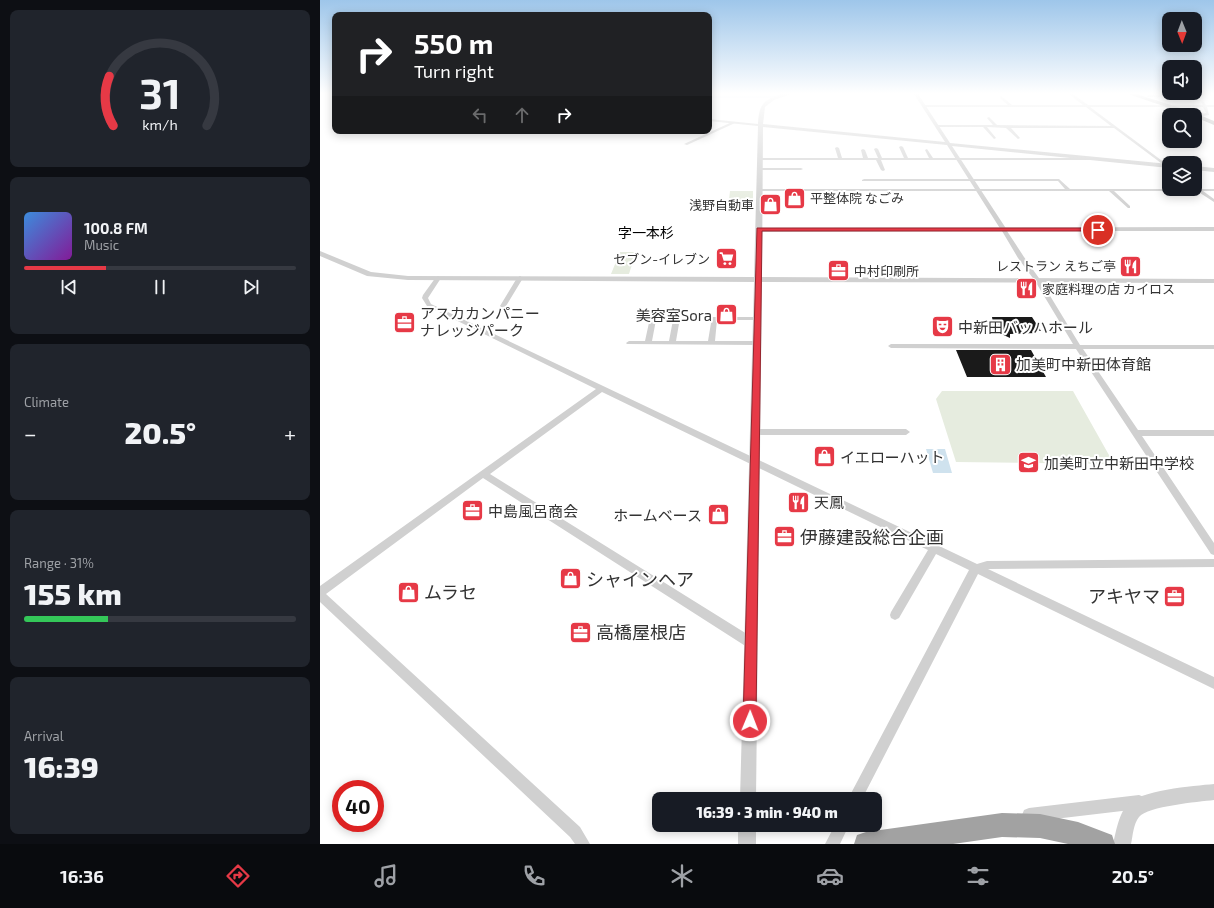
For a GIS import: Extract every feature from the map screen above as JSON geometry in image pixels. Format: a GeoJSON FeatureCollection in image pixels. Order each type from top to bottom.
{"type":"FeatureCollection","features":[{"type":"Feature","properties":{"kind":"highway"},"geometry":{"type":"LineString","coordinates":[[866,844],[1002,825],[1040,826],[1078,834],[1103,844]]}},
{"type":"Feature","properties":{"kind":"street"},"geometry":{"type":"LineString","coordinates":[[748,792],[761,133]]}},
{"type":"Feature","properties":{"kind":"street"},"geometry":{"type":"LineString","coordinates":[[838,133],[1162,165]]}},
{"type":"Feature","properties":{"kind":"street"},"geometry":{"type":"LineString","coordinates":[[943,133],[1078,346],[1214,551]]}},
{"type":"Feature","properties":{"kind":"street"},"geometry":{"type":"LineString","coordinates":[[990,133],[994,138]]}},
{"type":"Feature","properties":{"kind":"street"},"geometry":{"type":"LineString","coordinates":[[1014,133],[1018,138]]}},
{"type":"Feature","properties":{"kind":"street"},"geometry":{"type":"LineString","coordinates":[[1124,133],[1162,162]]}},
{"type":"Feature","properties":{"kind":"street"},"geometry":{"type":"LineString","coordinates":[[686,144],[707,134]]}},
{"type":"Feature","properties":{"kind":"street"},"geometry":{"type":"LineString","coordinates":[[901,147],[907,159]]}},
{"type":"Feature","properties":{"kind":"street"},"geometry":{"type":"LineString","coordinates":[[838,148],[840,159]]}},
{"type":"Feature","properties":{"kind":"street"},"geometry":{"type":"LineString","coordinates":[[876,149],[883,170]]}},
{"type":"Feature","properties":{"kind":"street"},"geometry":{"type":"LineString","coordinates":[[863,150],[866,159]]}},
{"type":"Feature","properties":{"kind":"street"},"geometry":{"type":"LineString","coordinates":[[927,150],[932,159]]}},
{"type":"Feature","properties":{"kind":"street"},"geometry":{"type":"LineString","coordinates":[[760,164],[840,159],[1097,159]]}},
{"type":"Feature","properties":{"kind":"street"},"geometry":{"type":"LineString","coordinates":[[760,164],[800,169]]}},
{"type":"Feature","properties":{"kind":"street"},"geometry":{"type":"LineString","coordinates":[[1202,169],[1214,170]]}},
{"type":"Feature","properties":{"kind":"street"},"geometry":{"type":"LineString","coordinates":[[864,180],[1059,180],[1068,190]]}},
{"type":"Feature","properties":{"kind":"street"},"geometry":{"type":"LineString","coordinates":[[760,190],[1162,189]]}},
{"type":"Feature","properties":{"kind":"street"},"geometry":{"type":"LineString","coordinates":[[1202,189],[1214,190]]}},
{"type":"Feature","properties":{"kind":"street"},"geometry":{"type":"LineString","coordinates":[[1110,190],[1128,207]]}},
{"type":"Feature","properties":{"kind":"street"},"geometry":{"type":"LineString","coordinates":[[1202,193],[1214,201]]}},
{"type":"Feature","properties":{"kind":"street"},"geometry":{"type":"LineString","coordinates":[[759,230],[1214,229]]}},
{"type":"Feature","properties":{"kind":"street"},"geometry":{"type":"LineString","coordinates":[[320,253],[370,274],[408,278],[757,278],[1214,281]]}},
{"type":"Feature","properties":{"kind":"street"},"geometry":{"type":"LineString","coordinates":[[320,261],[330,257]]}},
{"type":"Feature","properties":{"kind":"street"},"geometry":{"type":"LineString","coordinates":[[438,278],[426,295],[425,298],[429,305],[1214,683]]}},
{"type":"Feature","properties":{"kind":"street"},"geometry":{"type":"LineString","coordinates":[[503,306],[520,278]]}},
{"type":"Feature","properties":{"kind":"street"},"geometry":{"type":"LineString","coordinates":[[648,343],[653,318],[677,318],[672,343]]}},
{"type":"Feature","properties":{"kind":"street"},"geometry":{"type":"LineString","coordinates":[[711,343],[714,318],[757,318]]}},
{"type":"Feature","properties":{"kind":"street"},"geometry":{"type":"LineString","coordinates":[[630,343],[756,343]]}},
{"type":"Feature","properties":{"kind":"street"},"geometry":{"type":"LineString","coordinates":[[891,346],[1214,347]]}},
{"type":"Feature","properties":{"kind":"street"},"geometry":{"type":"LineString","coordinates":[[583,844],[575,832],[320,594],[602,388]]}},
{"type":"Feature","properties":{"kind":"street"},"geometry":{"type":"LineString","coordinates":[[754,432],[906,432]]}},
{"type":"Feature","properties":{"kind":"street"},"geometry":{"type":"LineString","coordinates":[[1136,433],[1214,433]]}},
{"type":"Feature","properties":{"kind":"street"},"geometry":{"type":"LineString","coordinates":[[483,474],[751,643]]}},
{"type":"Feature","properties":{"kind":"street"},"geometry":{"type":"LineString","coordinates":[[895,615],[934,548]]}},
{"type":"Feature","properties":{"kind":"street"},"geometry":{"type":"LineString","coordinates":[[859,792],[975,569],[987,565],[1214,563]]}},
{"type":"Feature","properties":{"kind":"street"},"geometry":{"type":"LineString","coordinates":[[1002,825],[1022,816],[1214,792]]}},
{"type":"Feature","properties":{"kind":"street"},"geometry":{"type":"LineString","coordinates":[[1122,844],[1127,820],[1135,808],[1156,800]]}},
{"type":"Feature","properties":{"kind":"street"},"geometry":{"type":"LineString","coordinates":[[747,832],[747,844]]}},
{"type":"Feature","properties":{"kind":"street"},"geometry":{"type":"LineString","coordinates":[[832,844],[838,832]]}},
{"type":"Feature","properties":{"kind":"shaded area"},"geometry":{"type":"Polygon","coordinates":[[[730,191],[753,191],[753,208],[728,208],[730,191]]]}},
{"type":"Feature","properties":{"kind":"shaded area"},"geometry":{"type":"Polygon","coordinates":[[[620,252],[636,252],[629,274],[611,274],[620,252]]]}},
{"type":"Feature","properties":{"kind":"shaded area"},"geometry":{"type":"Polygon","coordinates":[[[942,391],[1073,391],[1114,464],[956,462],[936,399],[942,391]]]}},
{"type":"Feature","properties":{"kind":"water"},"geometry":{"type":"Polygon","coordinates":[[[926,449],[945,449],[952,473],[933,473],[926,449]]]}},
{"type":"Feature","properties":{"kind":"building"},"geometry":{"type":"Polygon","coordinates":[[[992,317],[1032,317],[1041,331],[1035,330],[1036,333],[1010,334],[1010,338],[980,324],[993,323],[992,317]]]}},
{"type":"Feature","properties":{"kind":"building","name":"加美町中新田体育館"},"geometry":{"type":"Polygon","coordinates":[[[956,350],[1031,350],[1046,377],[967,377],[956,350]]]}},
{"type":"Feature","properties":{"kind":"place","name":"平整体院 なごみ"},"geometry":{"type":"Point","coordinates":[794,198]}},
{"type":"Feature","properties":{"kind":"place","name":"浅野自動車"},"geometry":{"type":"Point","coordinates":[770,205]}},
{"type":"Feature","properties":{"kind":"place","name":"セブン-イレブン"},"geometry":{"type":"Point","coordinates":[726,259]}},
{"type":"Feature","properties":{"kind":"place","name":"レストラン えちご亭"},"geometry":{"type":"Point","coordinates":[1131,266]}},
{"type":"Feature","properties":{"kind":"place","name":"中村印刷所"},"geometry":{"type":"Point","coordinates":[838,271]}},
{"type":"Feature","properties":{"kind":"place","name":"家庭料理の店 カイロス"},"geometry":{"type":"Point","coordinates":[1027,289]}},
{"type":"Feature","properties":{"kind":"place","name":"美容室Sora"},"geometry":{"type":"Point","coordinates":[727,315]}},
{"type":"Feature","properties":{"kind":"place","name":"アスカカンパニー ナレッジパーク"},"geometry":{"type":"Point","coordinates":[404,322]}},
{"type":"Feature","properties":{"kind":"place","name":"中新田バッハホール"},"geometry":{"type":"Point","coordinates":[942,327]}},
{"type":"Feature","properties":{"kind":"place","name":"加美町中新田体育館"},"geometry":{"type":"Point","coordinates":[1000,364]}},
{"type":"Feature","properties":{"kind":"place","name":"イエローハット"},"geometry":{"type":"Point","coordinates":[825,457]}},
{"type":"Feature","properties":{"kind":"place","name":"加美町立中新田中学校"},"geometry":{"type":"Point","coordinates":[1029,463]}},
{"type":"Feature","properties":{"kind":"place","name":"天鳳"},"geometry":{"type":"Point","coordinates":[799,502]}},
{"type":"Feature","properties":{"kind":"place","name":"中島風呂商会"},"geometry":{"type":"Point","coordinates":[473,511]}},
{"type":"Feature","properties":{"kind":"place","name":"ホームベース"},"geometry":{"type":"Point","coordinates":[718,515]}},
{"type":"Feature","properties":{"kind":"place","name":"伊藤建設総合企画"},"geometry":{"type":"Point","coordinates":[785,537]}},
{"type":"Feature","properties":{"kind":"place","name":"シャインヘア"},"geometry":{"type":"Point","coordinates":[570,579]}},
{"type":"Feature","properties":{"kind":"place","name":"ムラセ"},"geometry":{"type":"Point","coordinates":[409,592]}},
{"type":"Feature","properties":{"kind":"place","name":"アキヤマ"},"geometry":{"type":"Point","coordinates":[1175,596]}},
{"type":"Feature","properties":{"kind":"place","name":"高橋屋根店"},"geometry":{"type":"Point","coordinates":[581,632]}},
{"type":"Feature","properties":{"kind":"district","name":"字一本杉"},"geometry":{"type":"Point","coordinates":[646,232]}},
{"type":"Feature","properties":{"kind":"route"},"geometry":{"type":"LineString","coordinates":[[750,721],[754,432],[759,230],[1098,230]]}}]}
